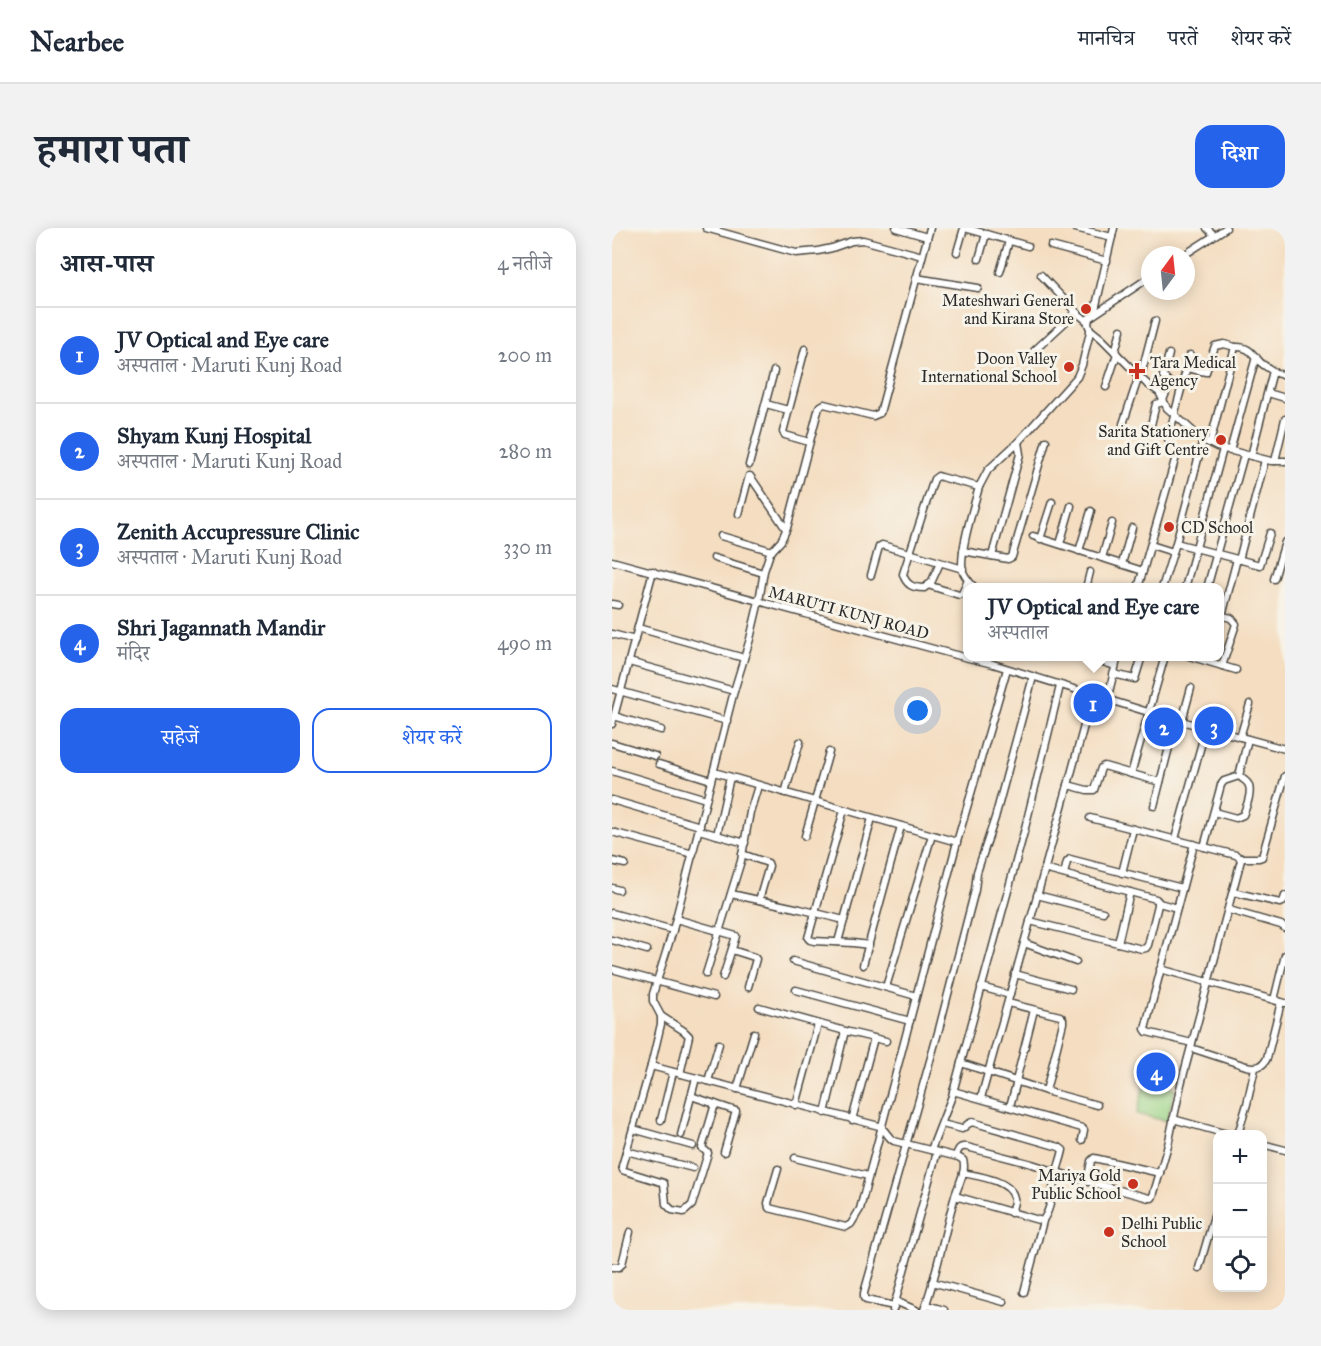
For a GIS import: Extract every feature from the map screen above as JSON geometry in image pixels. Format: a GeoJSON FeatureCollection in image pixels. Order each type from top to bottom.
{"type":"FeatureCollection","features":[{"type":"Feature","properties":{"kind":"street"},"geometry":{"type":"LineString","coordinates":[[706,228],[796,253],[818,251],[863,240],[922,256]]}},
{"type":"Feature","properties":{"kind":"street"},"geometry":{"type":"LineString","coordinates":[[896,228],[927,237]]}},
{"type":"Feature","properties":{"kind":"street"},"geometry":{"type":"LineString","coordinates":[[715,1104],[702,1148],[708,1152],[692,1205],[684,1212],[672,1210],[666,1204],[664,1183],[623,1170],[622,1166],[661,1024],[661,1016],[653,997],[673,930],[759,601],[763,573],[768,557],[781,541],[786,529],[818,410],[822,405],[873,416],[879,413],[930,228]]}},
{"type":"Feature","properties":{"kind":"street"},"geometry":{"type":"LineString","coordinates":[[957,252],[964,228],[1028,246]]}},
{"type":"Feature","properties":{"kind":"street"},"geometry":{"type":"LineString","coordinates":[[1075,228],[1112,237]]}},
{"type":"Feature","properties":{"kind":"street"},"geometry":{"type":"LineString","coordinates":[[1094,314],[1114,228]]}},
{"type":"Feature","properties":{"kind":"street"},"geometry":{"type":"LineString","coordinates":[[1207,228],[1214,235]]}},
{"type":"Feature","properties":{"kind":"street"},"geometry":{"type":"LineString","coordinates":[[1195,248],[1226,228]]}},
{"type":"Feature","properties":{"kind":"street"},"geometry":{"type":"LineString","coordinates":[[980,259],[986,234]]}},
{"type":"Feature","properties":{"kind":"street"},"geometry":{"type":"LineString","coordinates":[[1000,272],[1009,241]]}},
{"type":"Feature","properties":{"kind":"street"},"geometry":{"type":"LineString","coordinates":[[1051,246],[1107,261]]}},
{"type":"Feature","properties":{"kind":"street"},"geometry":{"type":"LineString","coordinates":[[1041,274],[1087,321],[1091,330],[1146,383],[1159,392],[1163,401],[1175,415],[1207,442],[1265,460],[1285,460]]}},
{"type":"Feature","properties":{"kind":"street"},"geometry":{"type":"LineString","coordinates":[[916,278],[978,288]]}},
{"type":"Feature","properties":{"kind":"street"},"geometry":{"type":"LineString","coordinates":[[1087,321],[1141,283]]}},
{"type":"Feature","properties":{"kind":"street"},"geometry":{"type":"LineString","coordinates":[[1034,351],[1076,312]]}},
{"type":"Feature","properties":{"kind":"street"},"geometry":{"type":"LineString","coordinates":[[1124,424],[1142,371],[1155,321]]}},
{"type":"Feature","properties":{"kind":"street"},"geometry":{"type":"LineString","coordinates":[[971,583],[963,569],[962,559],[979,487],[988,470],[1018,442],[1077,377],[1091,330]]}},
{"type":"Feature","properties":{"kind":"street"},"geometry":{"type":"LineString","coordinates":[[1106,387],[1121,330]]}},
{"type":"Feature","properties":{"kind":"street"},"geometry":{"type":"LineString","coordinates":[[1187,368],[1206,372],[1215,346],[1224,344],[1246,348],[1263,365],[1285,376]]}},
{"type":"Feature","properties":{"kind":"street"},"geometry":{"type":"LineString","coordinates":[[1164,583],[1233,361],[1236,348],[1234,346]]}},
{"type":"Feature","properties":{"kind":"street"},"geometry":{"type":"LineString","coordinates":[[805,349],[783,429],[784,434],[809,442]]}},
{"type":"Feature","properties":{"kind":"street"},"geometry":{"type":"LineString","coordinates":[[1150,424],[1156,404],[1163,401],[1170,383],[1163,375],[1169,354]]}},
{"type":"Feature","properties":{"kind":"street"},"geometry":{"type":"LineString","coordinates":[[1168,439],[1190,356]]}},
{"type":"Feature","properties":{"kind":"street"},"geometry":{"type":"LineString","coordinates":[[1186,583],[1256,357]]}},
{"type":"Feature","properties":{"kind":"street"},"geometry":{"type":"LineString","coordinates":[[749,465],[774,371]]}},
{"type":"Feature","properties":{"kind":"street"},"geometry":{"type":"LineString","coordinates":[[1208,583],[1273,372]]}},
{"type":"Feature","properties":{"kind":"street"},"geometry":{"type":"LineString","coordinates":[[1268,393],[1285,398]]}},
{"type":"Feature","properties":{"kind":"street"},"geometry":{"type":"LineString","coordinates":[[766,404],[788,410]]}},
{"type":"Feature","properties":{"kind":"street"},"geometry":{"type":"LineString","coordinates":[[1275,461],[1285,419]]}},
{"type":"Feature","properties":{"kind":"street"},"geometry":{"type":"LineString","coordinates":[[963,552],[1011,558],[1046,441]]}},
{"type":"Feature","properties":{"kind":"street"},"geometry":{"type":"LineString","coordinates":[[992,556],[1020,453],[1018,442]]}},
{"type":"Feature","properties":{"kind":"street"},"geometry":{"type":"LineString","coordinates":[[1139,583],[1175,460]]}},
{"type":"Feature","properties":{"kind":"street"},"geometry":{"type":"LineString","coordinates":[[1224,606],[1265,460]]}},
{"type":"Feature","properties":{"kind":"street"},"geometry":{"type":"LineString","coordinates":[[739,514],[750,476],[786,529]]}},
{"type":"Feature","properties":{"kind":"street"},"geometry":{"type":"LineString","coordinates":[[940,562],[928,585],[919,588],[907,584],[904,579],[903,574],[909,553],[936,477],[979,487]]}},
{"type":"Feature","properties":{"kind":"street"},"geometry":{"type":"LineString","coordinates":[[1040,539],[1052,502]]}},
{"type":"Feature","properties":{"kind":"street"},"geometry":{"type":"LineString","coordinates":[[1060,544],[1071,506]]}},
{"type":"Feature","properties":{"kind":"street"},"geometry":{"type":"LineString","coordinates":[[1079,551],[1091,512]]}},
{"type":"Feature","properties":{"kind":"street"},"geometry":{"type":"LineString","coordinates":[[1102,558],[1112,523]]}},
{"type":"Feature","properties":{"kind":"street"},"geometry":{"type":"LineString","coordinates":[[1122,564],[1132,528]]}},
{"type":"Feature","properties":{"kind":"street"},"geometry":{"type":"LineString","coordinates":[[1176,543],[1260,565],[1270,532]]}},
{"type":"Feature","properties":{"kind":"street"},"geometry":{"type":"LineString","coordinates":[[721,536],[772,551]]}},
{"type":"Feature","properties":{"kind":"street"},"geometry":{"type":"LineString","coordinates":[[1033,536],[1143,571]]}},
{"type":"Feature","properties":{"kind":"street"},"geometry":{"type":"LineString","coordinates":[[1274,579],[1285,542]]}},
{"type":"Feature","properties":{"kind":"street"},"geometry":{"type":"LineString","coordinates":[[1151,544],[1173,552]]}},
{"type":"Feature","properties":{"kind":"street"},"geometry":{"type":"LineString","coordinates":[[871,575],[882,545],[963,569]]}},
{"type":"Feature","properties":{"kind":"street"},"geometry":{"type":"LineString","coordinates":[[714,558],[763,573]]}},
{"type":"Feature","properties":{"kind":"street","name":"MARUTI KUNJ ROAD"},"geometry":{"type":"LineString","coordinates":[[612,561],[940,651],[963,655]]}},
{"type":"Feature","properties":{"kind":"street"},"geometry":{"type":"LineString","coordinates":[[653,571],[613,720],[661,730]]}},
{"type":"Feature","properties":{"kind":"street"},"geometry":{"type":"LineString","coordinates":[[1087,583],[1090,572]]}},
{"type":"Feature","properties":{"kind":"street"},"geometry":{"type":"LineString","coordinates":[[928,585],[959,595],[963,593]]}},
{"type":"Feature","properties":{"kind":"street"},"geometry":{"type":"LineString","coordinates":[[1224,617],[1231,618],[1236,624],[1224,660]]}},
{"type":"Feature","properties":{"kind":"street"},"geometry":{"type":"LineString","coordinates":[[639,628],[744,658]]}},
{"type":"Feature","properties":{"kind":"street"},"geometry":{"type":"LineString","coordinates":[[612,634],[635,640]]}},
{"type":"Feature","properties":{"kind":"street","name":"MARUTI KUNJ ROAD"},"geometry":{"type":"LineString","coordinates":[[995,661],[1007,669],[1092,696],[1285,749]]}},
{"type":"Feature","properties":{"kind":"street"},"geometry":{"type":"LineString","coordinates":[[1100,661],[1115,666]]}},
{"type":"Feature","properties":{"kind":"street"},"geometry":{"type":"LineString","coordinates":[[1107,700],[1117,661]]}},
{"type":"Feature","properties":{"kind":"street"},"geometry":{"type":"LineString","coordinates":[[1113,674],[1135,679],[1141,661]]}},
{"type":"Feature","properties":{"kind":"street"},"geometry":{"type":"LineString","coordinates":[[1131,774],[1164,661]]}},
{"type":"Feature","properties":{"kind":"street"},"geometry":{"type":"LineString","coordinates":[[1206,661],[1236,670]]}},
{"type":"Feature","properties":{"kind":"street"},"geometry":{"type":"LineString","coordinates":[[1222,666],[1224,661]]}},
{"type":"Feature","properties":{"kind":"street"},"geometry":{"type":"LineString","coordinates":[[629,662],[734,691]]}},
{"type":"Feature","properties":{"kind":"street"},"geometry":{"type":"LineString","coordinates":[[778,1169],[768,1203],[769,1208],[846,1227],[851,1224],[857,1214],[882,1128],[957,842],[1007,669]]}},
{"type":"Feature","properties":{"kind":"street"},"geometry":{"type":"LineString","coordinates":[[916,1310],[866,1300],[864,1296],[975,890],[977,872],[995,818],[1033,677]]}},
{"type":"Feature","properties":{"kind":"street"},"geometry":{"type":"LineString","coordinates":[[894,1306],[934,1151],[961,1063],[1024,832],[1060,686]]}},
{"type":"Feature","properties":{"kind":"street"},"geometry":{"type":"LineString","coordinates":[[1154,806],[1179,720],[1191,688]]}},
{"type":"Feature","properties":{"kind":"street"},"geometry":{"type":"LineString","coordinates":[[612,690],[727,721]]}},
{"type":"Feature","properties":{"kind":"street"},"geometry":{"type":"LineString","coordinates":[[981,1098],[1092,696]]}},
{"type":"Feature","properties":{"kind":"street"},"geometry":{"type":"LineString","coordinates":[[1240,737],[1250,704]]}},
{"type":"Feature","properties":{"kind":"street"},"geometry":{"type":"LineString","coordinates":[[1175,839],[1206,728]]}},
{"type":"Feature","properties":{"kind":"street"},"geometry":{"type":"LineString","coordinates":[[1239,776],[1248,739]]}},
{"type":"Feature","properties":{"kind":"street"},"geometry":{"type":"LineString","coordinates":[[785,793],[800,742]]}},
{"type":"Feature","properties":{"kind":"street"},"geometry":{"type":"LineString","coordinates":[[612,743],[655,756]]}},
{"type":"Feature","properties":{"kind":"street"},"geometry":{"type":"LineString","coordinates":[[805,836],[829,752]]}},
{"type":"Feature","properties":{"kind":"street"},"geometry":{"type":"LineString","coordinates":[[659,764],[711,780]]}},
{"type":"Feature","properties":{"kind":"street"},"geometry":{"type":"LineString","coordinates":[[1068,785],[1094,790],[1101,768],[1104,766],[1160,782]]}},
{"type":"Feature","properties":{"kind":"street"},"geometry":{"type":"LineString","coordinates":[[612,771],[706,800]]}},
{"type":"Feature","properties":{"kind":"street"},"geometry":{"type":"LineString","coordinates":[[714,772],[957,842]]}},
{"type":"Feature","properties":{"kind":"street"},"geometry":{"type":"LineString","coordinates":[[1204,847],[1222,783],[1239,776]]}},
{"type":"Feature","properties":{"kind":"street"},"geometry":{"type":"LineString","coordinates":[[1214,812],[1236,818],[1243,815],[1250,788],[1248,783],[1239,776]]}},
{"type":"Feature","properties":{"kind":"street"},"geometry":{"type":"LineString","coordinates":[[1090,818],[1236,855],[1240,858],[1259,858],[1262,857],[1285,776]]}},
{"type":"Feature","properties":{"kind":"street"},"geometry":{"type":"LineString","coordinates":[[717,835],[730,777]]}},
{"type":"Feature","properties":{"kind":"street"},"geometry":{"type":"LineString","coordinates":[[706,974],[731,894],[758,786]]}},
{"type":"Feature","properties":{"kind":"street"},"geometry":{"type":"LineString","coordinates":[[612,800],[745,843]]}},
{"type":"Feature","properties":{"kind":"street"},"geometry":{"type":"LineString","coordinates":[[844,810],[808,939],[869,945]]}},
{"type":"Feature","properties":{"kind":"street"},"geometry":{"type":"LineString","coordinates":[[837,942],[872,818]]}},
{"type":"Feature","properties":{"kind":"street"},"geometry":{"type":"LineString","coordinates":[[863,966],[901,826]]}},
{"type":"Feature","properties":{"kind":"street"},"geometry":{"type":"LineString","coordinates":[[1122,873],[1133,829]]}},
{"type":"Feature","properties":{"kind":"street"},"geometry":{"type":"LineString","coordinates":[[612,832],[693,854]]}},
{"type":"Feature","properties":{"kind":"street"},"geometry":{"type":"LineString","coordinates":[[886,987],[932,835]]}},
{"type":"Feature","properties":{"kind":"street"},"geometry":{"type":"LineString","coordinates":[[1194,844],[1145,1031],[1192,1046],[1233,1063],[1255,1068],[1262,1066],[1267,1058],[1280,1002],[1285,955]]}},
{"type":"Feature","properties":{"kind":"street"},"geometry":{"type":"LineString","coordinates":[[742,854],[768,863],[759,900]]}},
{"type":"Feature","properties":{"kind":"street"},"geometry":{"type":"LineString","coordinates":[[956,1156],[961,1146],[967,1147],[1025,1162],[1087,1182],[1150,1198],[1153,1196],[1241,863],[1240,858]]}},
{"type":"Feature","properties":{"kind":"street"},"geometry":{"type":"LineString","coordinates":[[1064,874],[1067,862],[1070,860],[1182,888]]}},
{"type":"Feature","properties":{"kind":"street"},"geometry":{"type":"LineString","coordinates":[[612,861],[625,864]]}},
{"type":"Feature","properties":{"kind":"street"},"geometry":{"type":"LineString","coordinates":[[1044,868],[1156,898],[1159,903],[1177,908]]}},
{"type":"Feature","properties":{"kind":"street"},"geometry":{"type":"LineString","coordinates":[[1118,943],[1131,892]]}},
{"type":"Feature","properties":{"kind":"street"},"geometry":{"type":"LineString","coordinates":[[1233,892],[1283,904],[1285,896]]}},
{"type":"Feature","properties":{"kind":"street"},"geometry":{"type":"LineString","coordinates":[[731,894],[844,920]]}},
{"type":"Feature","properties":{"kind":"street"},"geometry":{"type":"LineString","coordinates":[[1037,895],[1103,912]]}},
{"type":"Feature","properties":{"kind":"street"},"geometry":{"type":"LineString","coordinates":[[1030,921],[1142,949],[1146,948],[1159,903]]}},
{"type":"Feature","properties":{"kind":"street"},"geometry":{"type":"LineString","coordinates":[[1228,910],[1285,928]]}},
{"type":"Feature","properties":{"kind":"street"},"geometry":{"type":"LineString","coordinates":[[612,913],[673,930]]}},
{"type":"Feature","properties":{"kind":"street"},"geometry":{"type":"LineString","coordinates":[[676,918],[736,936],[723,977]]}},
{"type":"Feature","properties":{"kind":"street"},"geometry":{"type":"LineString","coordinates":[[612,940],[647,950]]}},
{"type":"Feature","properties":{"kind":"street"},"geometry":{"type":"LineString","coordinates":[[1024,943],[1076,962]]}},
{"type":"Feature","properties":{"kind":"street"},"geometry":{"type":"LineString","coordinates":[[732,950],[756,959],[748,987]]}},
{"type":"Feature","properties":{"kind":"street"},"geometry":{"type":"LineString","coordinates":[[793,961],[916,996]]}},
{"type":"Feature","properties":{"kind":"street"},"geometry":{"type":"LineString","coordinates":[[612,969],[714,997]]}},
{"type":"Feature","properties":{"kind":"street"},"geometry":{"type":"LineString","coordinates":[[1160,969],[1280,1002]]}},
{"type":"Feature","properties":{"kind":"street"},"geometry":{"type":"LineString","coordinates":[[1016,974],[1071,989]]}},
{"type":"Feature","properties":{"kind":"street"},"geometry":{"type":"LineString","coordinates":[[981,987],[1010,995]]}},
{"type":"Feature","properties":{"kind":"street"},"geometry":{"type":"LineString","coordinates":[[796,990],[910,1021]]}},
{"type":"Feature","properties":{"kind":"street"},"geometry":{"type":"LineString","coordinates":[[1008,1003],[1060,1016],[1064,1021],[1046,1090]]}},
{"type":"Feature","properties":{"kind":"street"},"geometry":{"type":"LineString","coordinates":[[759,1007],[886,1041]]}},
{"type":"Feature","properties":{"kind":"street"},"geometry":{"type":"LineString","coordinates":[[1010,1106],[1034,1010]]}},
{"type":"Feature","properties":{"kind":"street"},"geometry":{"type":"LineString","coordinates":[[661,1016],[688,1036],[661,1120]]}},
{"type":"Feature","properties":{"kind":"street"},"geometry":{"type":"LineString","coordinates":[[796,1105],[818,1023]]}},
{"type":"Feature","properties":{"kind":"street"},"geometry":{"type":"LineString","coordinates":[[825,1113],[845,1031]]}},
{"type":"Feature","properties":{"kind":"street"},"geometry":{"type":"LineString","coordinates":[[737,1089],[754,1033]]}},
{"type":"Feature","properties":{"kind":"street"},"geometry":{"type":"LineString","coordinates":[[852,1120],[874,1038]]}},
{"type":"Feature","properties":{"kind":"street"},"geometry":{"type":"LineString","coordinates":[[708,1081],[719,1044]]}},
{"type":"Feature","properties":{"kind":"street"},"geometry":{"type":"LineString","coordinates":[[961,1063],[1097,1105]]}},
{"type":"Feature","properties":{"kind":"street"},"geometry":{"type":"LineString","coordinates":[[651,1066],[882,1128],[894,1141],[956,1156],[964,1161],[963,1173],[925,1307],[944,1310]]}},
{"type":"Feature","properties":{"kind":"street"},"geometry":{"type":"LineString","coordinates":[[1239,1130],[1255,1068]]}},
{"type":"Feature","properties":{"kind":"street"},"geometry":{"type":"LineString","coordinates":[[681,1135],[696,1078]]}},
{"type":"Feature","properties":{"kind":"street"},"geometry":{"type":"LineString","coordinates":[[953,1090],[1082,1128],[1084,1130],[1082,1140]]}},
{"type":"Feature","properties":{"kind":"street"},"geometry":{"type":"LineString","coordinates":[[691,1096],[736,1111],[724,1152]]}},
{"type":"Feature","properties":{"kind":"street"},"geometry":{"type":"LineString","coordinates":[[1173,1119],[1213,1130]]}},
{"type":"Feature","properties":{"kind":"street"},"geometry":{"type":"LineString","coordinates":[[942,1124],[962,1129],[972,1122],[1062,1149],[1053,1192],[1024,1292]]}},
{"type":"Feature","properties":{"kind":"street"},"geometry":{"type":"LineString","coordinates":[[633,1129],[693,1146]]}},
{"type":"Feature","properties":{"kind":"street"},"geometry":{"type":"LineString","coordinates":[[1267,1145],[1285,1150]]}},
{"type":"Feature","properties":{"kind":"street"},"geometry":{"type":"LineString","coordinates":[[627,1151],[693,1168]]}},
{"type":"Feature","properties":{"kind":"street"},"geometry":{"type":"LineString","coordinates":[[795,1158],[868,1176]]}},
{"type":"Feature","properties":{"kind":"street"},"geometry":{"type":"LineString","coordinates":[[1087,1182],[1091,1161],[1096,1158],[1160,1173]]}},
{"type":"Feature","properties":{"kind":"street"},"geometry":{"type":"LineString","coordinates":[[963,1173],[1002,1183],[1014,1197],[1011,1213]]}},
{"type":"Feature","properties":{"kind":"street"},"geometry":{"type":"LineString","coordinates":[[955,1196],[1043,1221]]}},
{"type":"Feature","properties":{"kind":"street"},"geometry":{"type":"LineString","coordinates":[[1199,1268],[1213,1220]]}},
{"type":"Feature","properties":{"kind":"street"},"geometry":{"type":"LineString","coordinates":[[612,1267],[622,1264],[630,1232]]}},
{"type":"Feature","properties":{"kind":"street"},"geometry":{"type":"LineString","coordinates":[[932,1282],[1004,1302]]}},
{"type":"Feature","properties":{"kind":"green space"},"geometry":{"type":"Polygon","coordinates":[[[1145,1081],[1175,1088],[1167,1121],[1137,1114],[1145,1081]]]}},
{"type":"Feature","properties":{"kind":"place","name":"Mateshwari General and Kirana Store"},"geometry":{"type":"Point","coordinates":[1086,309]}},
{"type":"Feature","properties":{"kind":"place","name":"Doon Valley International School"},"geometry":{"type":"Point","coordinates":[1069,367]}},
{"type":"Feature","properties":{"kind":"place","name":"Tara Medical Agency"},"geometry":{"type":"Point","coordinates":[1137,371]}},
{"type":"Feature","properties":{"kind":"place","name":"Sarita Stationery and Gift Centre"},"geometry":{"type":"Point","coordinates":[1221,440]}},
{"type":"Feature","properties":{"kind":"place","name":"CD School"},"geometry":{"type":"Point","coordinates":[1169,527]}},
{"type":"Feature","properties":{"kind":"place","name":"JV Optical and Eye care"},"geometry":{"type":"Point","coordinates":[1093,703]}},
{"type":"Feature","properties":{"kind":"place","name":"Zenith Accupressure Clinic"},"geometry":{"type":"Point","coordinates":[1214,726]}},
{"type":"Feature","properties":{"kind":"place","name":"Shyam Kunj Hospital"},"geometry":{"type":"Point","coordinates":[1164,727]}},
{"type":"Feature","properties":{"kind":"place","name":"Shri Jagannath Mandir"},"geometry":{"type":"Point","coordinates":[1156,1072]}},
{"type":"Feature","properties":{"kind":"place","name":"Mariya Gold Public School"},"geometry":{"type":"Point","coordinates":[1133,1184]}},
{"type":"Feature","properties":{"kind":"place","name":"Delhi Public School"},"geometry":{"type":"Point","coordinates":[1109,1232]}}]}
